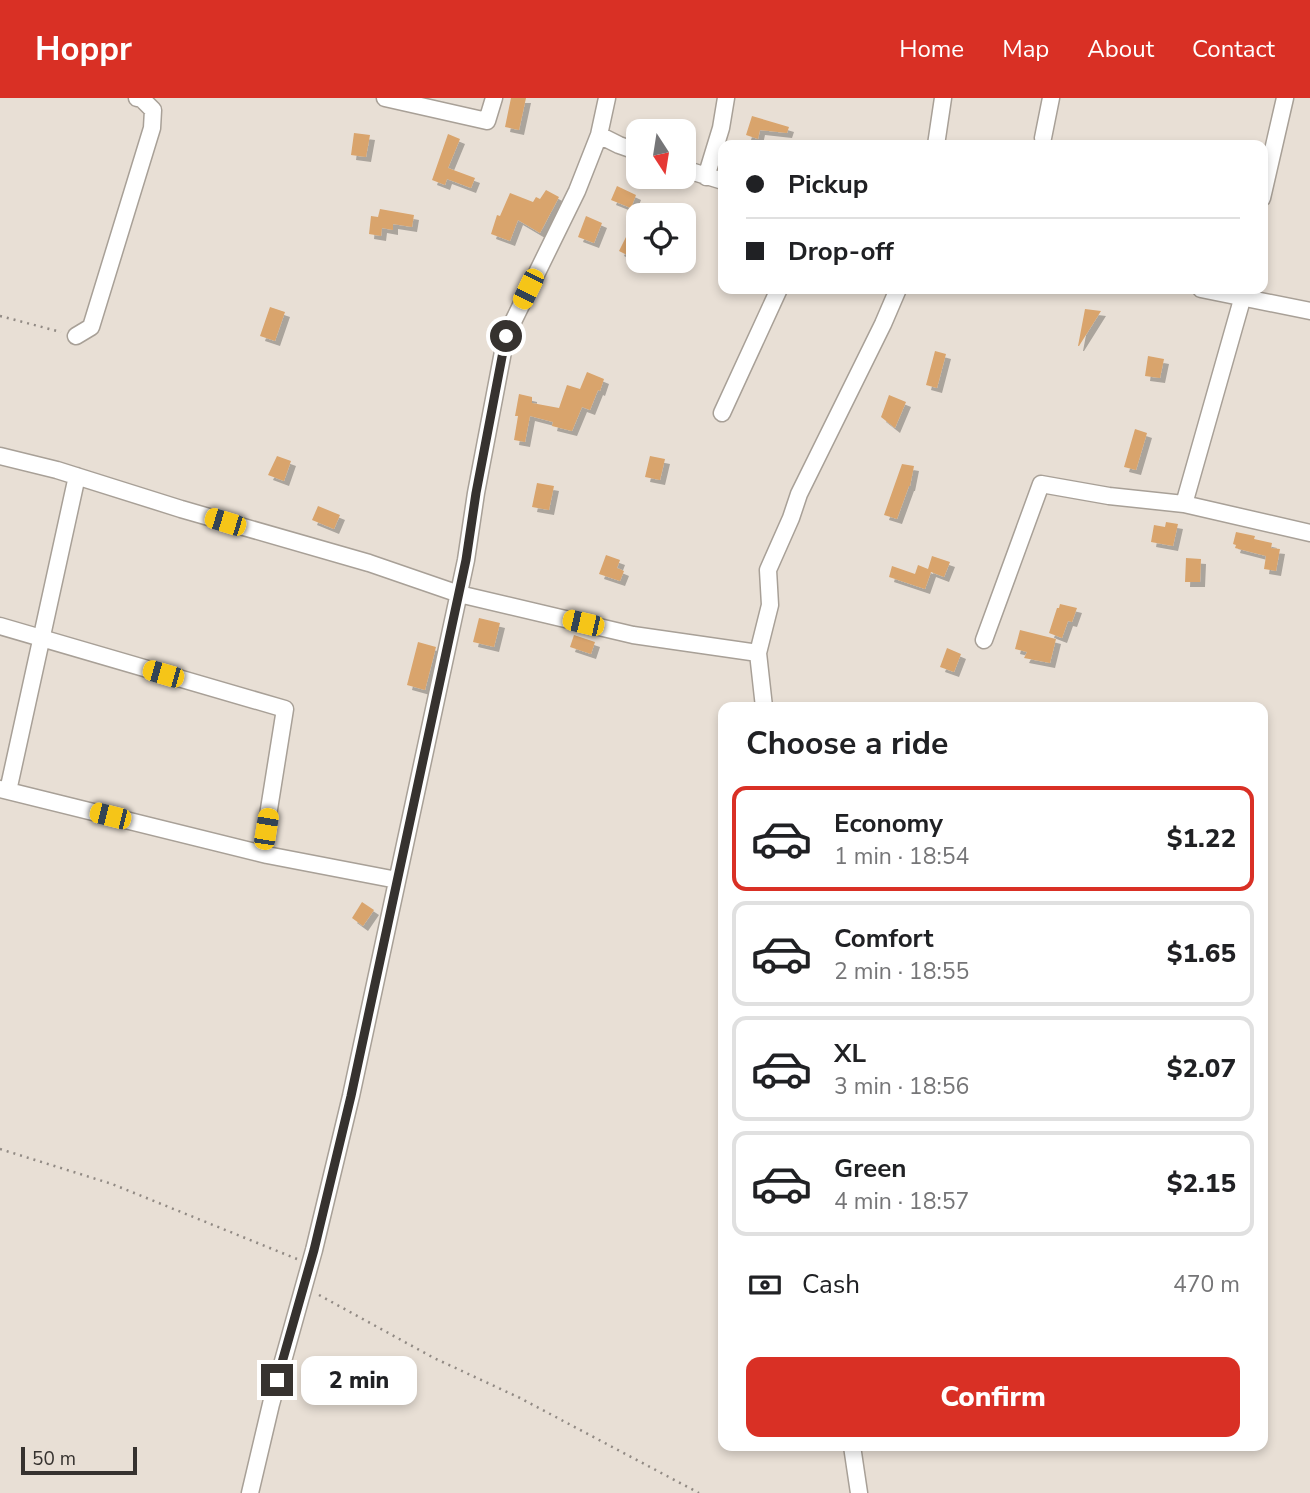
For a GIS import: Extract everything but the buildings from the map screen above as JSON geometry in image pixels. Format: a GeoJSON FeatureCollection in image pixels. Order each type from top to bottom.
{"type":"FeatureCollection","features":[{"type":"Feature","properties":{"kind":"street"},"geometry":{"type":"LineString","coordinates":[[76,337],[91,327],[152,128],[153,110],[138,98]]}},
{"type":"Feature","properties":{"kind":"street"},"geometry":{"type":"LineString","coordinates":[[385,98],[487,121],[494,98]]}},
{"type":"Feature","properties":{"kind":"street"},"geometry":{"type":"LineString","coordinates":[[250,1493],[351,1096],[466,560],[506,336],[577,191],[599,135],[607,98]]}},
{"type":"Feature","properties":{"kind":"street"},"geometry":{"type":"LineString","coordinates":[[706,177],[721,128],[726,98]]}},
{"type":"Feature","properties":{"kind":"street"},"geometry":{"type":"LineString","coordinates":[[937,140],[943,98]]}},
{"type":"Feature","properties":{"kind":"street"},"geometry":{"type":"LineString","coordinates":[[1043,138],[1051,98]]}},
{"type":"Feature","properties":{"kind":"street"},"geometry":{"type":"LineString","coordinates":[[1268,172],[1285,98]]}},
{"type":"Feature","properties":{"kind":"street"},"geometry":{"type":"LineString","coordinates":[[599,135],[626,147]]}},
{"type":"Feature","properties":{"kind":"street"},"geometry":{"type":"LineString","coordinates":[[696,173],[718,180]]}},
{"type":"Feature","properties":{"kind":"street"},"geometry":{"type":"LineString","coordinates":[[722,413],[777,294]]}},
{"type":"Feature","properties":{"kind":"street"},"geometry":{"type":"LineString","coordinates":[[763,702],[758,653],[769,605],[768,570],[799,494],[896,294]]}},
{"type":"Feature","properties":{"kind":"street"},"geometry":{"type":"LineString","coordinates":[[1184,504],[1244,294]]}},
{"type":"Feature","properties":{"kind":"street"},"geometry":{"type":"LineString","coordinates":[[1248,294],[1310,311]]}},
{"type":"Feature","properties":{"kind":"street"},"geometry":{"type":"LineString","coordinates":[[0,456],[369,564],[459,594],[633,635],[758,653]]}},
{"type":"Feature","properties":{"kind":"street"},"geometry":{"type":"LineString","coordinates":[[77,477],[42,639],[4,790],[262,853],[397,880]]}},
{"type":"Feature","properties":{"kind":"street"},"geometry":{"type":"LineString","coordinates":[[984,639],[1041,484],[1110,496],[1184,504],[1310,533]]}},
{"type":"Feature","properties":{"kind":"street"},"geometry":{"type":"LineString","coordinates":[[0,626],[285,709],[262,853]]}},
{"type":"Feature","properties":{"kind":"street"},"geometry":{"type":"LineString","coordinates":[[853,1451],[859,1493]]}},
{"type":"Feature","properties":{"kind":"path"},"geometry":{"type":"LineString","coordinates":[[0,316],[76,337]]}},
{"type":"Feature","properties":{"kind":"path"},"geometry":{"type":"LineString","coordinates":[[0,1149],[112,1184],[310,1264]]}},
{"type":"Feature","properties":{"kind":"path"},"geometry":{"type":"LineString","coordinates":[[304,1286],[434,1358],[520,1398],[699,1493]]}},
{"type":"Feature","properties":{"kind":"route"},"geometry":{"type":"LineString","coordinates":[[277,1380],[314,1250],[351,1096],[443,673],[506,336]]}}]}
